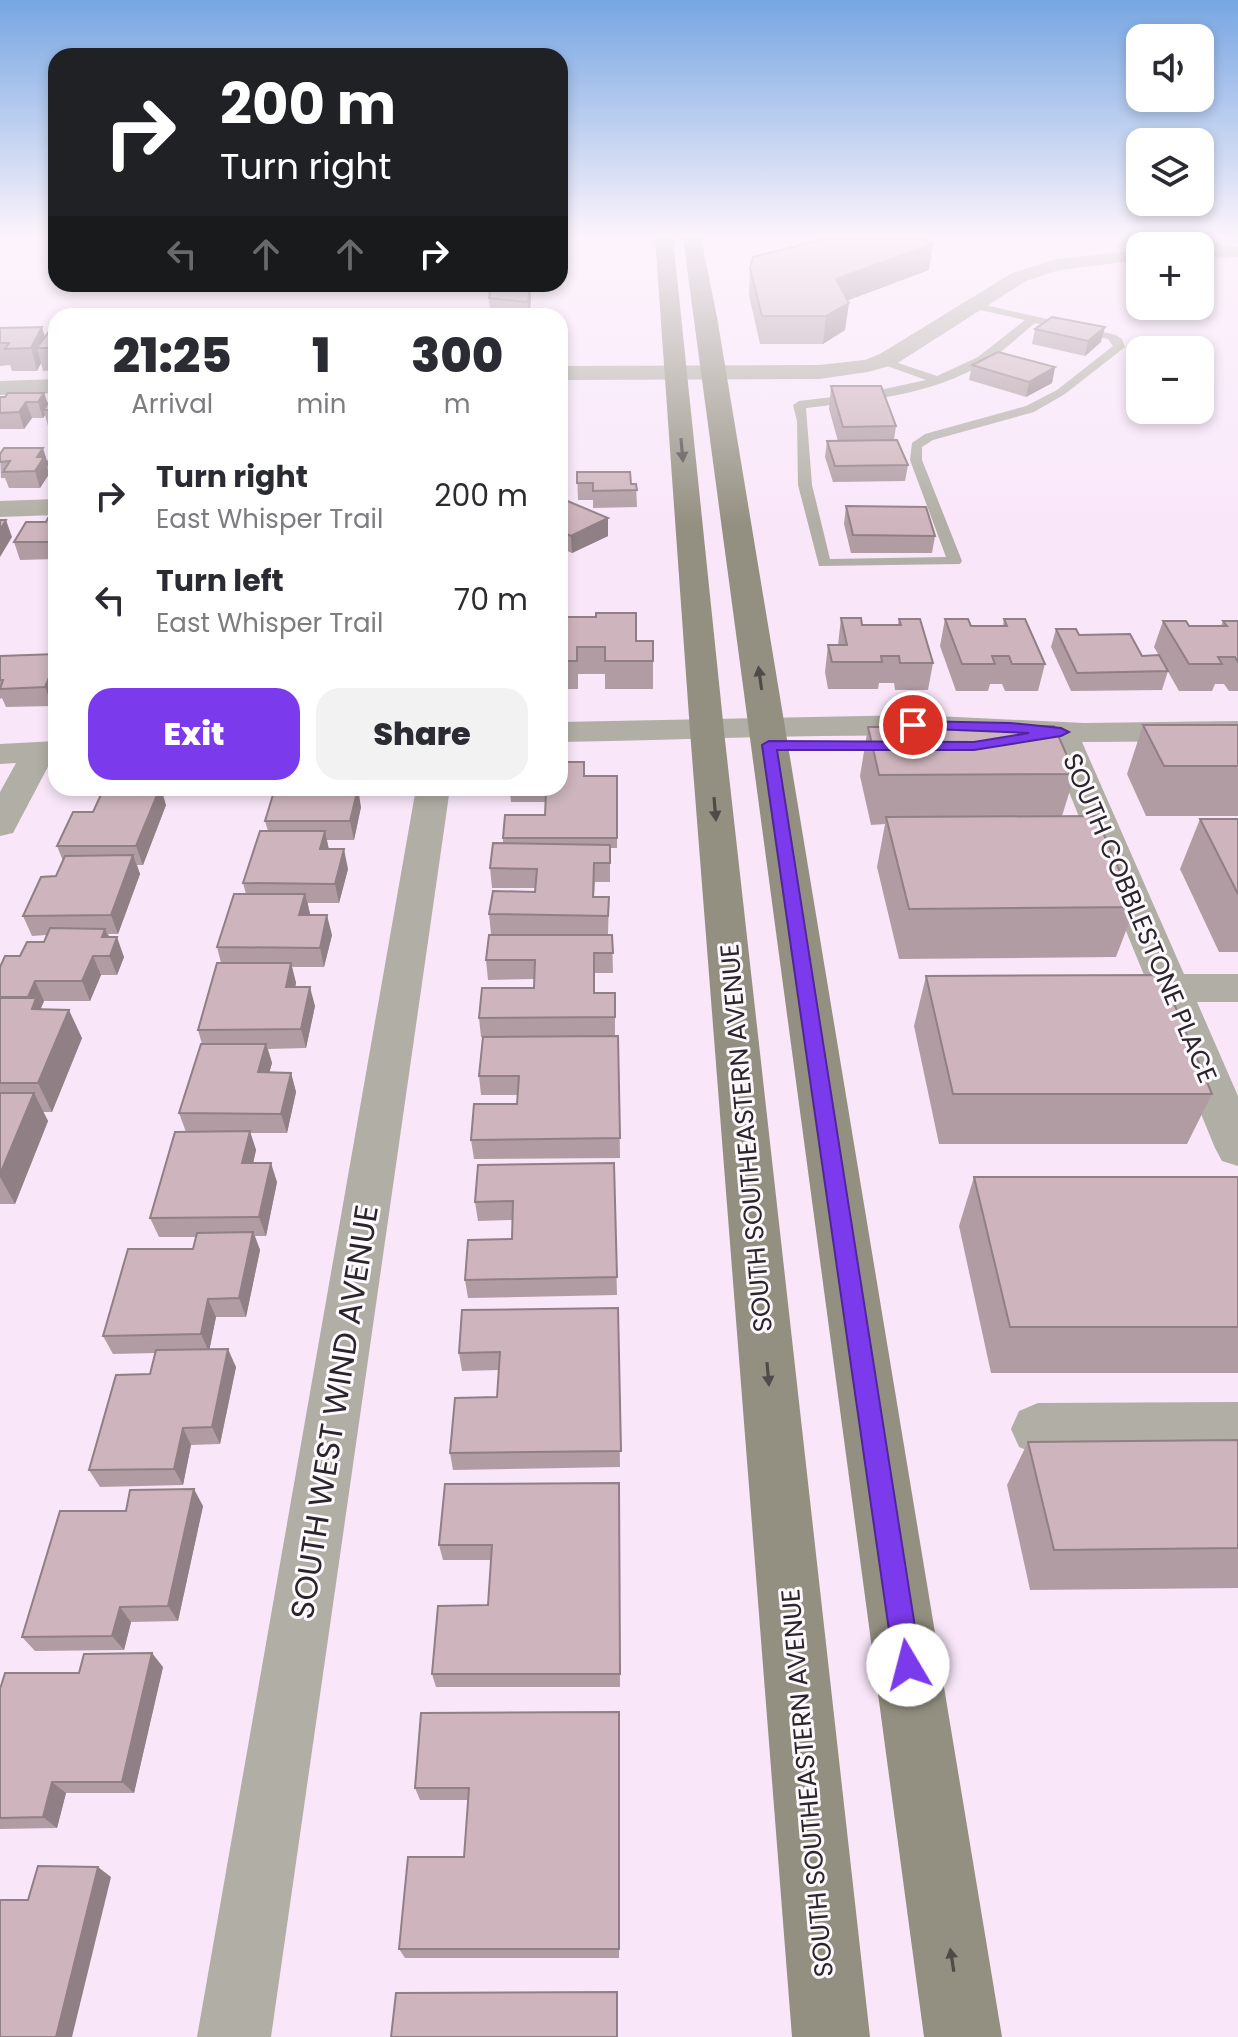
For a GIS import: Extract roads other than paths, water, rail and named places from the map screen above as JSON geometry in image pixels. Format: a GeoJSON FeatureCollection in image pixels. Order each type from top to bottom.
{"type":"FeatureCollection","features":[{"type":"Feature","properties":{"kind":"main road","name":"SOUTH SOUTHEASTERN AVENUE"},"geometry":{"type":"LineString","coordinates":[[685,333],[768,735],[963,2037]]}},
{"type":"Feature","properties":{"kind":"main road","name":"SOUTH SOUTHEASTERN AVENUE"},"geometry":{"type":"LineString","coordinates":[[693,333],[707,731],[831,2037]]}},
{"type":"Feature","properties":{"kind":"street"},"geometry":{"type":"LineString","coordinates":[[568,373],[819,372],[883,361],[927,333]]}},
{"type":"Feature","properties":{"kind":"street"},"geometry":{"type":"LineString","coordinates":[[0,388],[48,386]]}},
{"type":"Feature","properties":{"kind":"street"},"geometry":{"type":"LineString","coordinates":[[0,509],[48,507]]}},
{"type":"Feature","properties":{"kind":"street"},"geometry":{"type":"LineString","coordinates":[[568,732],[707,731],[974,746],[1061,732],[1238,731]]}},
{"type":"Feature","properties":{"kind":"street","name":"SOUTH COBBLESTONE PLACE"},"geometry":{"type":"LineString","coordinates":[[1061,732],[1238,1148]]}},
{"type":"Feature","properties":{"kind":"street"},"geometry":{"type":"LineString","coordinates":[[0,754],[47,751]]}},
{"type":"Feature","properties":{"kind":"street"},"geometry":{"type":"LineString","coordinates":[[0,825],[47,751]]}},
{"type":"Feature","properties":{"kind":"street","name":"SOUTH WEST WIND AVENUE"},"geometry":{"type":"LineString","coordinates":[[234,2037],[432,796]]}},
{"type":"Feature","properties":{"kind":"street"},"geometry":{"type":"LineString","coordinates":[[1170,988],[1238,988]]}},
{"type":"Feature","properties":{"kind":"street"},"geometry":{"type":"LineString","coordinates":[[1038,1429],[1238,1428]]}},
{"type":"Feature","properties":{"kind":"lane"},"geometry":{"type":"LineString","coordinates":[[1014,333],[975,363],[938,380],[863,397],[799,405],[803,421],[805,485],[824,563],[955,561],[916,460],[916,446],[929,437],[1030,409],[1061,392],[1119,347],[1118,341],[1112,337],[1095,333]]}},
{"type":"Feature","properties":{"kind":"lane"},"geometry":{"type":"LineString","coordinates":[[883,361],[938,380]]}}]}
